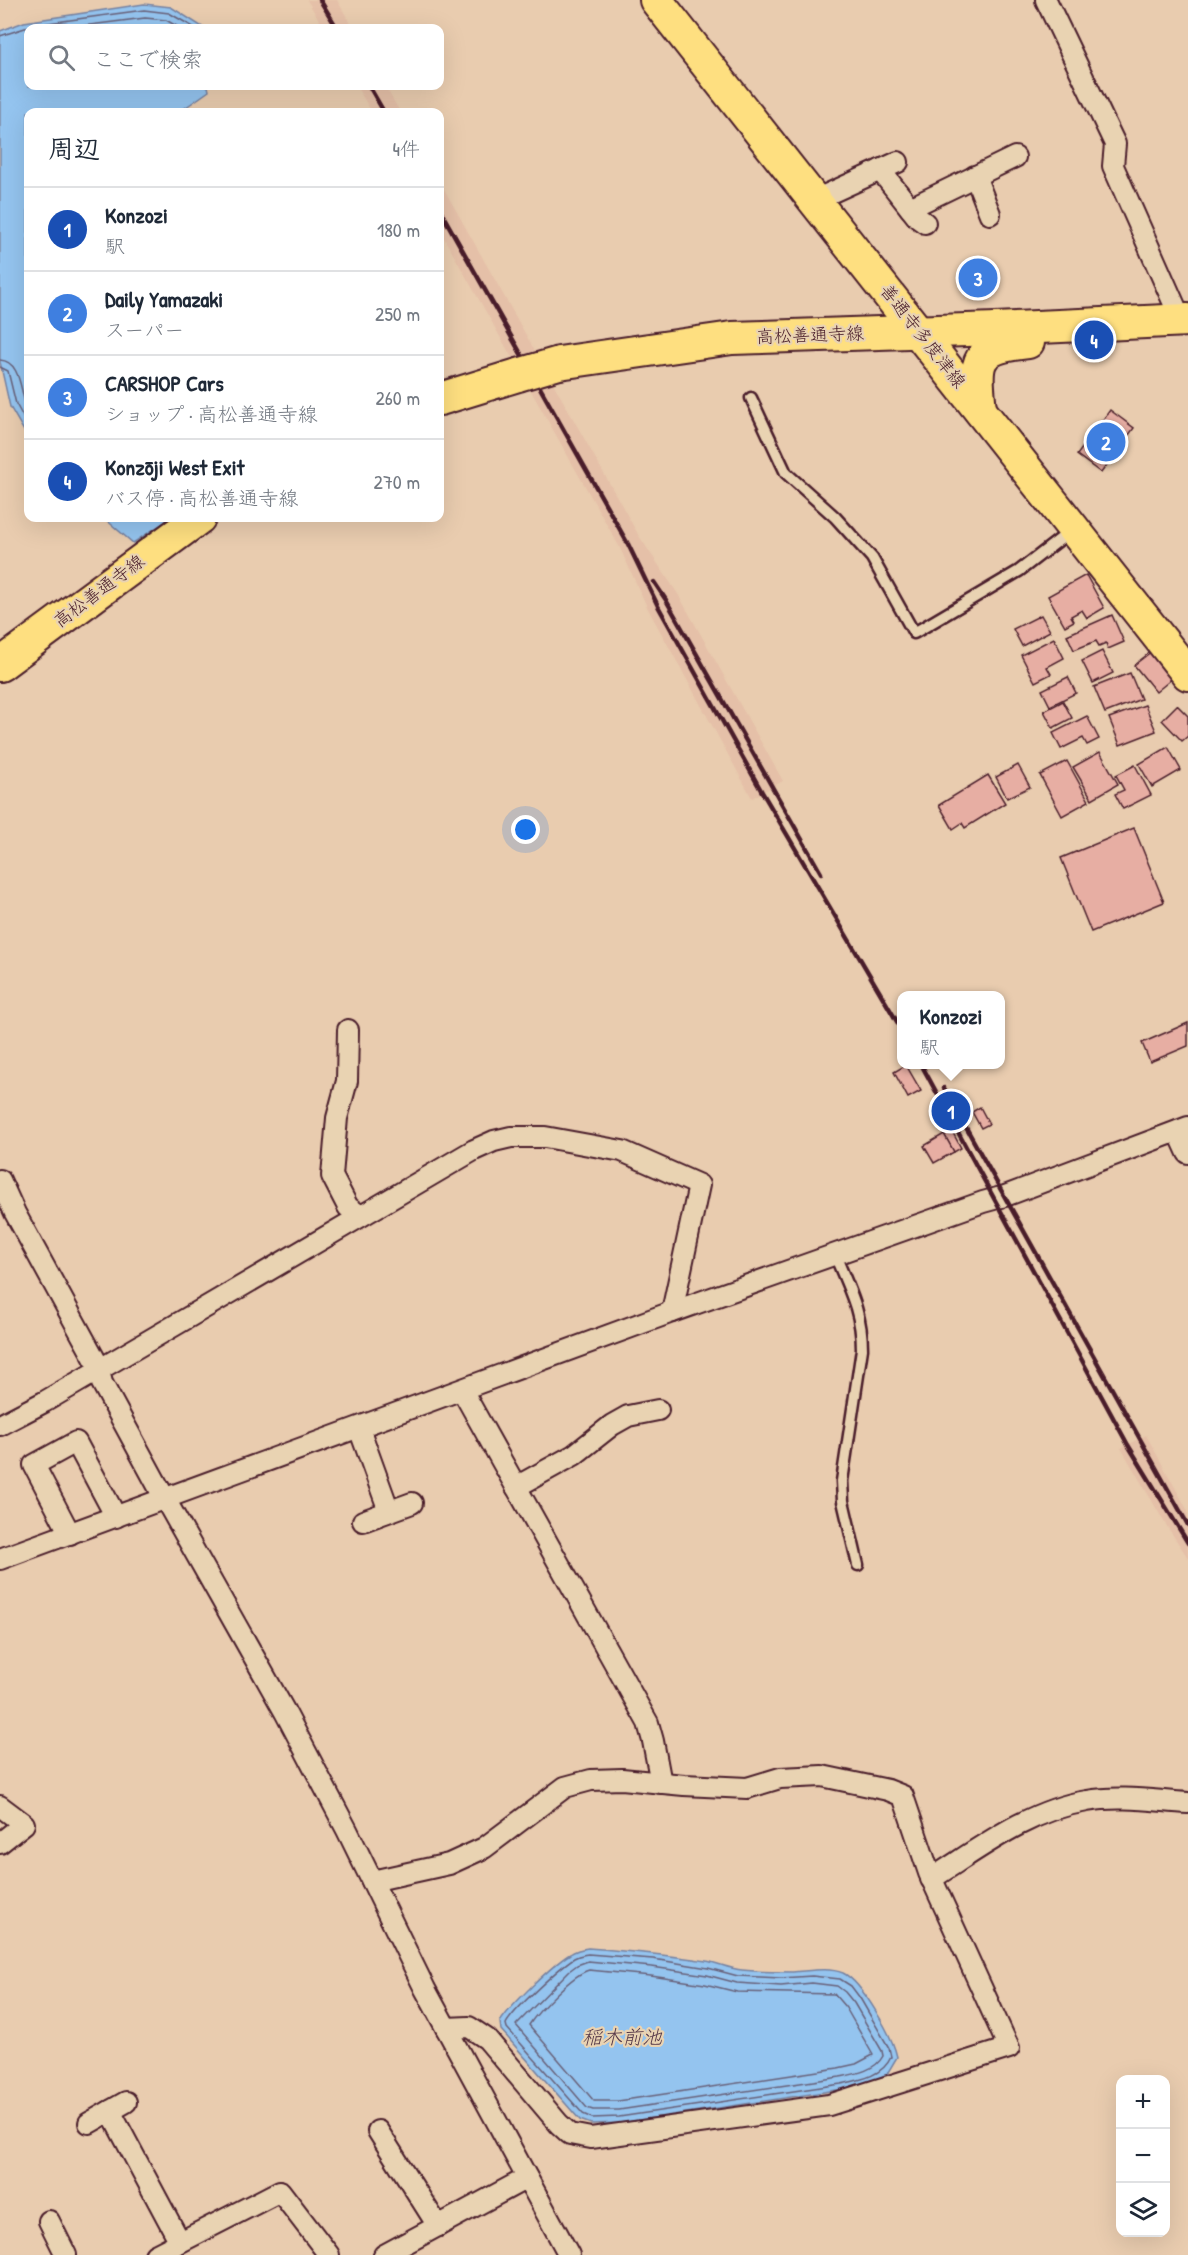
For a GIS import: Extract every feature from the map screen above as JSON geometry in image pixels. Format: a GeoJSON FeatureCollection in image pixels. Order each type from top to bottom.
{"type":"FeatureCollection","features":[{"type":"Feature","properties":{"kind":"main road","name":"善通寺多度津線"},"geometry":{"type":"LineString","coordinates":[[656,0],[872,270],[918,332],[1188,674]]}},
{"type":"Feature","properties":{"kind":"main road"},"geometry":{"type":"LineString","coordinates":[[732,338],[765,328],[865,322],[873,309],[875,297],[872,270]]}},
{"type":"Feature","properties":{"kind":"main road","name":"高松善通寺線"},"geometry":{"type":"LineString","coordinates":[[444,398],[559,363],[732,338],[1125,323],[1181,313]]}},
{"type":"Feature","properties":{"kind":"main road"},"geometry":{"type":"LineString","coordinates":[[980,410],[977,378],[980,360],[989,350],[1011,344],[1100,334],[1125,323]]}},
{"type":"Feature","properties":{"kind":"main road"},"geometry":{"type":"LineString","coordinates":[[948,369],[945,353],[947,344],[962,330]]}},
{"type":"Feature","properties":{"kind":"main road","name":"高松善通寺線"},"geometry":{"type":"LineString","coordinates":[[0,665],[193,522]]}},
{"type":"Feature","properties":{"kind":"street"},"geometry":{"type":"LineString","coordinates":[[1046,0],[1115,144],[1113,166],[1181,313]]}},
{"type":"Feature","properties":{"kind":"street"},"geometry":{"type":"LineString","coordinates":[[910,208],[1015,157]]}},
{"type":"Feature","properties":{"kind":"street"},"geometry":{"type":"LineString","coordinates":[[815,200],[889,166],[910,208],[924,223]]}},
{"type":"Feature","properties":{"kind":"street"},"geometry":{"type":"LineString","coordinates":[[975,176],[990,214]]}},
{"type":"Feature","properties":{"kind":"street"},"geometry":{"type":"LineString","coordinates":[[348,1030],[347,1081],[338,1118],[332,1176],[348,1207],[361,1216]]}},
{"type":"Feature","properties":{"kind":"street"},"geometry":{"type":"LineString","coordinates":[[0,1559],[672,1312],[1005,1196],[1183,1129],[1188,1154]]}},
{"type":"Feature","properties":{"kind":"street"},"geometry":{"type":"LineString","coordinates":[[0,1425],[99,1370],[474,1150],[494,1141],[511,1137],[545,1137],[622,1151],[699,1185],[672,1312]]}},
{"type":"Feature","properties":{"kind":"street"},"geometry":{"type":"LineString","coordinates":[[0,1180],[15,1213],[98,1364],[102,1383],[285,1712],[446,2028],[569,2255]]}},
{"type":"Feature","properties":{"kind":"street"},"geometry":{"type":"LineString","coordinates":[[462,1390],[648,1723],[661,1783]]}},
{"type":"Feature","properties":{"kind":"street"},"geometry":{"type":"LineString","coordinates":[[516,1487],[574,1455],[612,1425],[628,1416],[658,1410]]}},
{"type":"Feature","properties":{"kind":"street"},"geometry":{"type":"LineString","coordinates":[[359,1428],[389,1511]]}},
{"type":"Feature","properties":{"kind":"street"},"geometry":{"type":"LineString","coordinates":[[70,1534],[34,1465],[76,1442],[116,1517]]}},
{"type":"Feature","properties":{"kind":"street"},"geometry":{"type":"LineString","coordinates":[[363,1521],[412,1503]]}},
{"type":"Feature","properties":{"kind":"street"},"geometry":{"type":"LineString","coordinates":[[372,1881],[449,1864],[484,1848],[565,1787],[591,1780],[622,1779],[747,1788],[780,1778],[822,1776],[888,1790],[903,1796],[931,1879],[1009,2048],[829,2105],[591,2138],[570,2134],[559,2124],[487,2039],[469,2027],[446,2028]]}},
{"type":"Feature","properties":{"kind":"street"},"geometry":{"type":"LineString","coordinates":[[931,1879],[1009,1830],[1042,1813],[1065,1805],[1110,1799],[1188,1803]]}},
{"type":"Feature","properties":{"kind":"street"},"geometry":{"type":"LineString","coordinates":[[0,1806],[24,1824],[0,1843]]}},
{"type":"Feature","properties":{"kind":"street"},"geometry":{"type":"LineString","coordinates":[[88,2123],[118,2107],[180,2242]]}},
{"type":"Feature","properties":{"kind":"street"},"geometry":{"type":"LineString","coordinates":[[378,2131],[438,2226]]}},
{"type":"Feature","properties":{"kind":"street"},"geometry":{"type":"LineString","coordinates":[[384,2255],[527,2178]]}},
{"type":"Feature","properties":{"kind":"street"},"geometry":{"type":"LineString","coordinates":[[155,2255],[280,2192],[329,2255]]}},
{"type":"Feature","properties":{"kind":"street"},"geometry":{"type":"LineString","coordinates":[[49,2221],[66,2255]]}},
{"type":"Feature","properties":{"kind":"lane"},"geometry":{"type":"LineString","coordinates":[[750,398],[786,473],[835,517],[872,558],[914,633],[1019,571],[1074,528]]}},
{"type":"Feature","properties":{"kind":"lane"},"geometry":{"type":"LineString","coordinates":[[835,1255],[858,1311],[862,1328],[862,1349],[842,1480],[843,1501],[858,1565]]}},
{"type":"Feature","properties":{"kind":"shaded area"},"geometry":{"type":"Polygon","coordinates":[[[307,0],[337,0],[351,24],[322,24],[307,0]]]}},
{"type":"Feature","properties":{"kind":"shaded area"},"geometry":{"type":"Polygon","coordinates":[[[358,90],[387,90],[398,108],[370,108],[358,90]]]}},
{"type":"Feature","properties":{"kind":"shaded area"},"geometry":{"type":"Polygon","coordinates":[[[444,189],[639,536],[678,594],[783,781],[752,798],[648,609],[619,546],[444,238],[444,189]]]}},
{"type":"Feature","properties":{"kind":"shaded area"},"geometry":{"type":"Polygon","coordinates":[[[1146,1435],[1188,1511],[1188,1558],[1121,1448],[1146,1435]]]}},
{"type":"Feature","properties":{"kind":"water"},"geometry":{"type":"Polygon","coordinates":[[[144,4],[171,7],[198,24],[24,24],[24,90],[209,91],[185,108],[24,108],[24,431],[10,407],[0,362],[0,31],[24,22],[144,4]]]}},
{"type":"Feature","properties":{"kind":"water"},"geometry":{"type":"Polygon","coordinates":[[[109,522],[165,522],[133,543],[109,522]]]}},
{"type":"Feature","properties":{"kind":"water","name":"稲木前池"},"geometry":{"type":"Polygon","coordinates":[[[588,1948],[691,1959],[748,1971],[825,1970],[843,1973],[859,1987],[876,2011],[890,2037],[897,2057],[887,2074],[863,2086],[620,2123],[591,2124],[580,2120],[501,2030],[500,2022],[522,1996],[553,1967],[572,1953],[588,1948]]]}},
{"type":"Feature","properties":{"kind":"building"},"geometry":{"type":"Polygon","coordinates":[[[1110,410],[1134,428],[1101,473],[1077,455],[1110,410]]]}},
{"type":"Feature","properties":{"kind":"building"},"geometry":{"type":"Polygon","coordinates":[[[1086,575],[1104,608],[1087,618],[1082,610],[1071,616],[1074,621],[1065,626],[1048,596],[1086,575]]]}},
{"type":"Feature","properties":{"kind":"building"},"geometry":{"type":"Polygon","coordinates":[[[1041,615],[1050,631],[1022,646],[1013,629],[1041,615]]]}},
{"type":"Feature","properties":{"kind":"building"},"geometry":{"type":"Polygon","coordinates":[[[1112,615],[1124,642],[1108,649],[1106,643],[1099,646],[1096,641],[1074,650],[1067,635],[1112,615]]]}},
{"type":"Feature","properties":{"kind":"building"},"geometry":{"type":"Polygon","coordinates":[[[1054,638],[1064,658],[1047,667],[1051,674],[1035,682],[1021,655],[1054,638]]]}},
{"type":"Feature","properties":{"kind":"building"},"geometry":{"type":"Polygon","coordinates":[[[1102,651],[1113,673],[1093,683],[1082,661],[1102,651]]]}},
{"type":"Feature","properties":{"kind":"building"},"geometry":{"type":"Polygon","coordinates":[[[1152,651],[1173,678],[1156,692],[1134,665],[1152,651]]]}},
{"type":"Feature","properties":{"kind":"building"},"geometry":{"type":"Polygon","coordinates":[[[1130,673],[1141,699],[1105,713],[1094,687],[1130,673]]]}},
{"type":"Feature","properties":{"kind":"building"},"geometry":{"type":"Polygon","coordinates":[[[1068,677],[1076,693],[1050,706],[1042,690],[1068,677]]]}},
{"type":"Feature","properties":{"kind":"building"},"geometry":{"type":"Polygon","coordinates":[[[1063,701],[1072,718],[1053,728],[1044,711],[1063,701]]]}},
{"type":"Feature","properties":{"kind":"building"},"geometry":{"type":"Polygon","coordinates":[[[1145,705],[1156,731],[1120,745],[1109,718],[1145,705]]]}},
{"type":"Feature","properties":{"kind":"building"},"geometry":{"type":"Polygon","coordinates":[[[1177,705],[1188,716],[1188,736],[1182,741],[1162,720],[1177,705]]]}},
{"type":"Feature","properties":{"kind":"building"},"geometry":{"type":"Polygon","coordinates":[[[1087,716],[1099,739],[1087,745],[1083,738],[1061,749],[1053,733],[1087,716]]]}},
{"type":"Feature","properties":{"kind":"building"},"geometry":{"type":"Polygon","coordinates":[[[1168,747],[1181,770],[1152,787],[1139,764],[1168,747]]]}},
{"type":"Feature","properties":{"kind":"building"},"geometry":{"type":"Polygon","coordinates":[[[1100,752],[1118,784],[1092,799],[1073,767],[1100,752]]]}},
{"type":"Feature","properties":{"kind":"building"},"geometry":{"type":"Polygon","coordinates":[[[1067,761],[1089,801],[1062,816],[1040,775],[1067,761]]]}},
{"type":"Feature","properties":{"kind":"building"},"geometry":{"type":"Polygon","coordinates":[[[1018,765],[1030,787],[1007,798],[996,777],[1018,765]]]}},
{"type":"Feature","properties":{"kind":"building"},"geometry":{"type":"Polygon","coordinates":[[[1135,765],[1151,795],[1123,809],[1115,794],[1124,790],[1116,775],[1135,765]]]}},
{"type":"Feature","properties":{"kind":"building"},"geometry":{"type":"Polygon","coordinates":[[[988,775],[1005,803],[965,828],[962,823],[953,829],[939,805],[988,775]]]}},
{"type":"Feature","properties":{"kind":"building"},"geometry":{"type":"Polygon","coordinates":[[[1134,828],[1164,902],[1091,932],[1061,858],[1134,828]]]}},
{"type":"Feature","properties":{"kind":"building"},"geometry":{"type":"Polygon","coordinates":[[[1188,1023],[1188,1046],[1150,1062],[1142,1043],[1188,1023]]]}},
{"type":"Feature","properties":{"kind":"building"},"geometry":{"type":"Polygon","coordinates":[[[899,1069],[908,1069],[921,1091],[908,1098],[894,1072],[899,1069]]]}},
{"type":"Feature","properties":{"kind":"building"},"geometry":{"type":"Polygon","coordinates":[[[980,1107],[989,1124],[981,1128],[972,1112],[980,1107]]]}},
{"type":"Feature","properties":{"kind":"building"},"geometry":{"type":"Polygon","coordinates":[[[952,1131],[961,1148],[954,1152],[944,1134],[952,1131]]]}},
{"type":"Feature","properties":{"kind":"building"},"geometry":{"type":"Polygon","coordinates":[[[944,1134],[954,1152],[934,1163],[924,1146],[944,1134]]]}},
{"type":"Feature","properties":{"kind":"railway"},"geometry":{"type":"LineString","coordinates":[[320,0],[335,24]]}},
{"type":"Feature","properties":{"kind":"railway"},"geometry":{"type":"LineString","coordinates":[[371,90],[382,108]]}},
{"type":"Feature","properties":{"kind":"railway"},"geometry":{"type":"LineString","coordinates":[[444,217],[628,544],[658,606],[762,792],[897,1022]]}},
{"type":"Feature","properties":{"kind":"railway"},"geometry":{"type":"LineString","coordinates":[[654,582],[821,873]]}},
{"type":"Feature","properties":{"kind":"railway"},"geometry":{"type":"LineString","coordinates":[[924,1069],[1128,1445],[1188,1543]]}},
{"type":"Feature","properties":{"kind":"railway"},"geometry":{"type":"LineString","coordinates":[[944,1088],[1188,1525]]}},
{"type":"Feature","properties":{"kind":"place","name":"CARSHOP Cars"},"geometry":{"type":"Point","coordinates":[978,278]}},
{"type":"Feature","properties":{"kind":"place","name":"Konzōji West Exit"},"geometry":{"type":"Point","coordinates":[1094,340]}},
{"type":"Feature","properties":{"kind":"place","name":"Daily Yamazaki"},"geometry":{"type":"Point","coordinates":[1106,442]}},
{"type":"Feature","properties":{"kind":"place","name":"Konzozi"},"geometry":{"type":"Point","coordinates":[951,1111]}}]}
